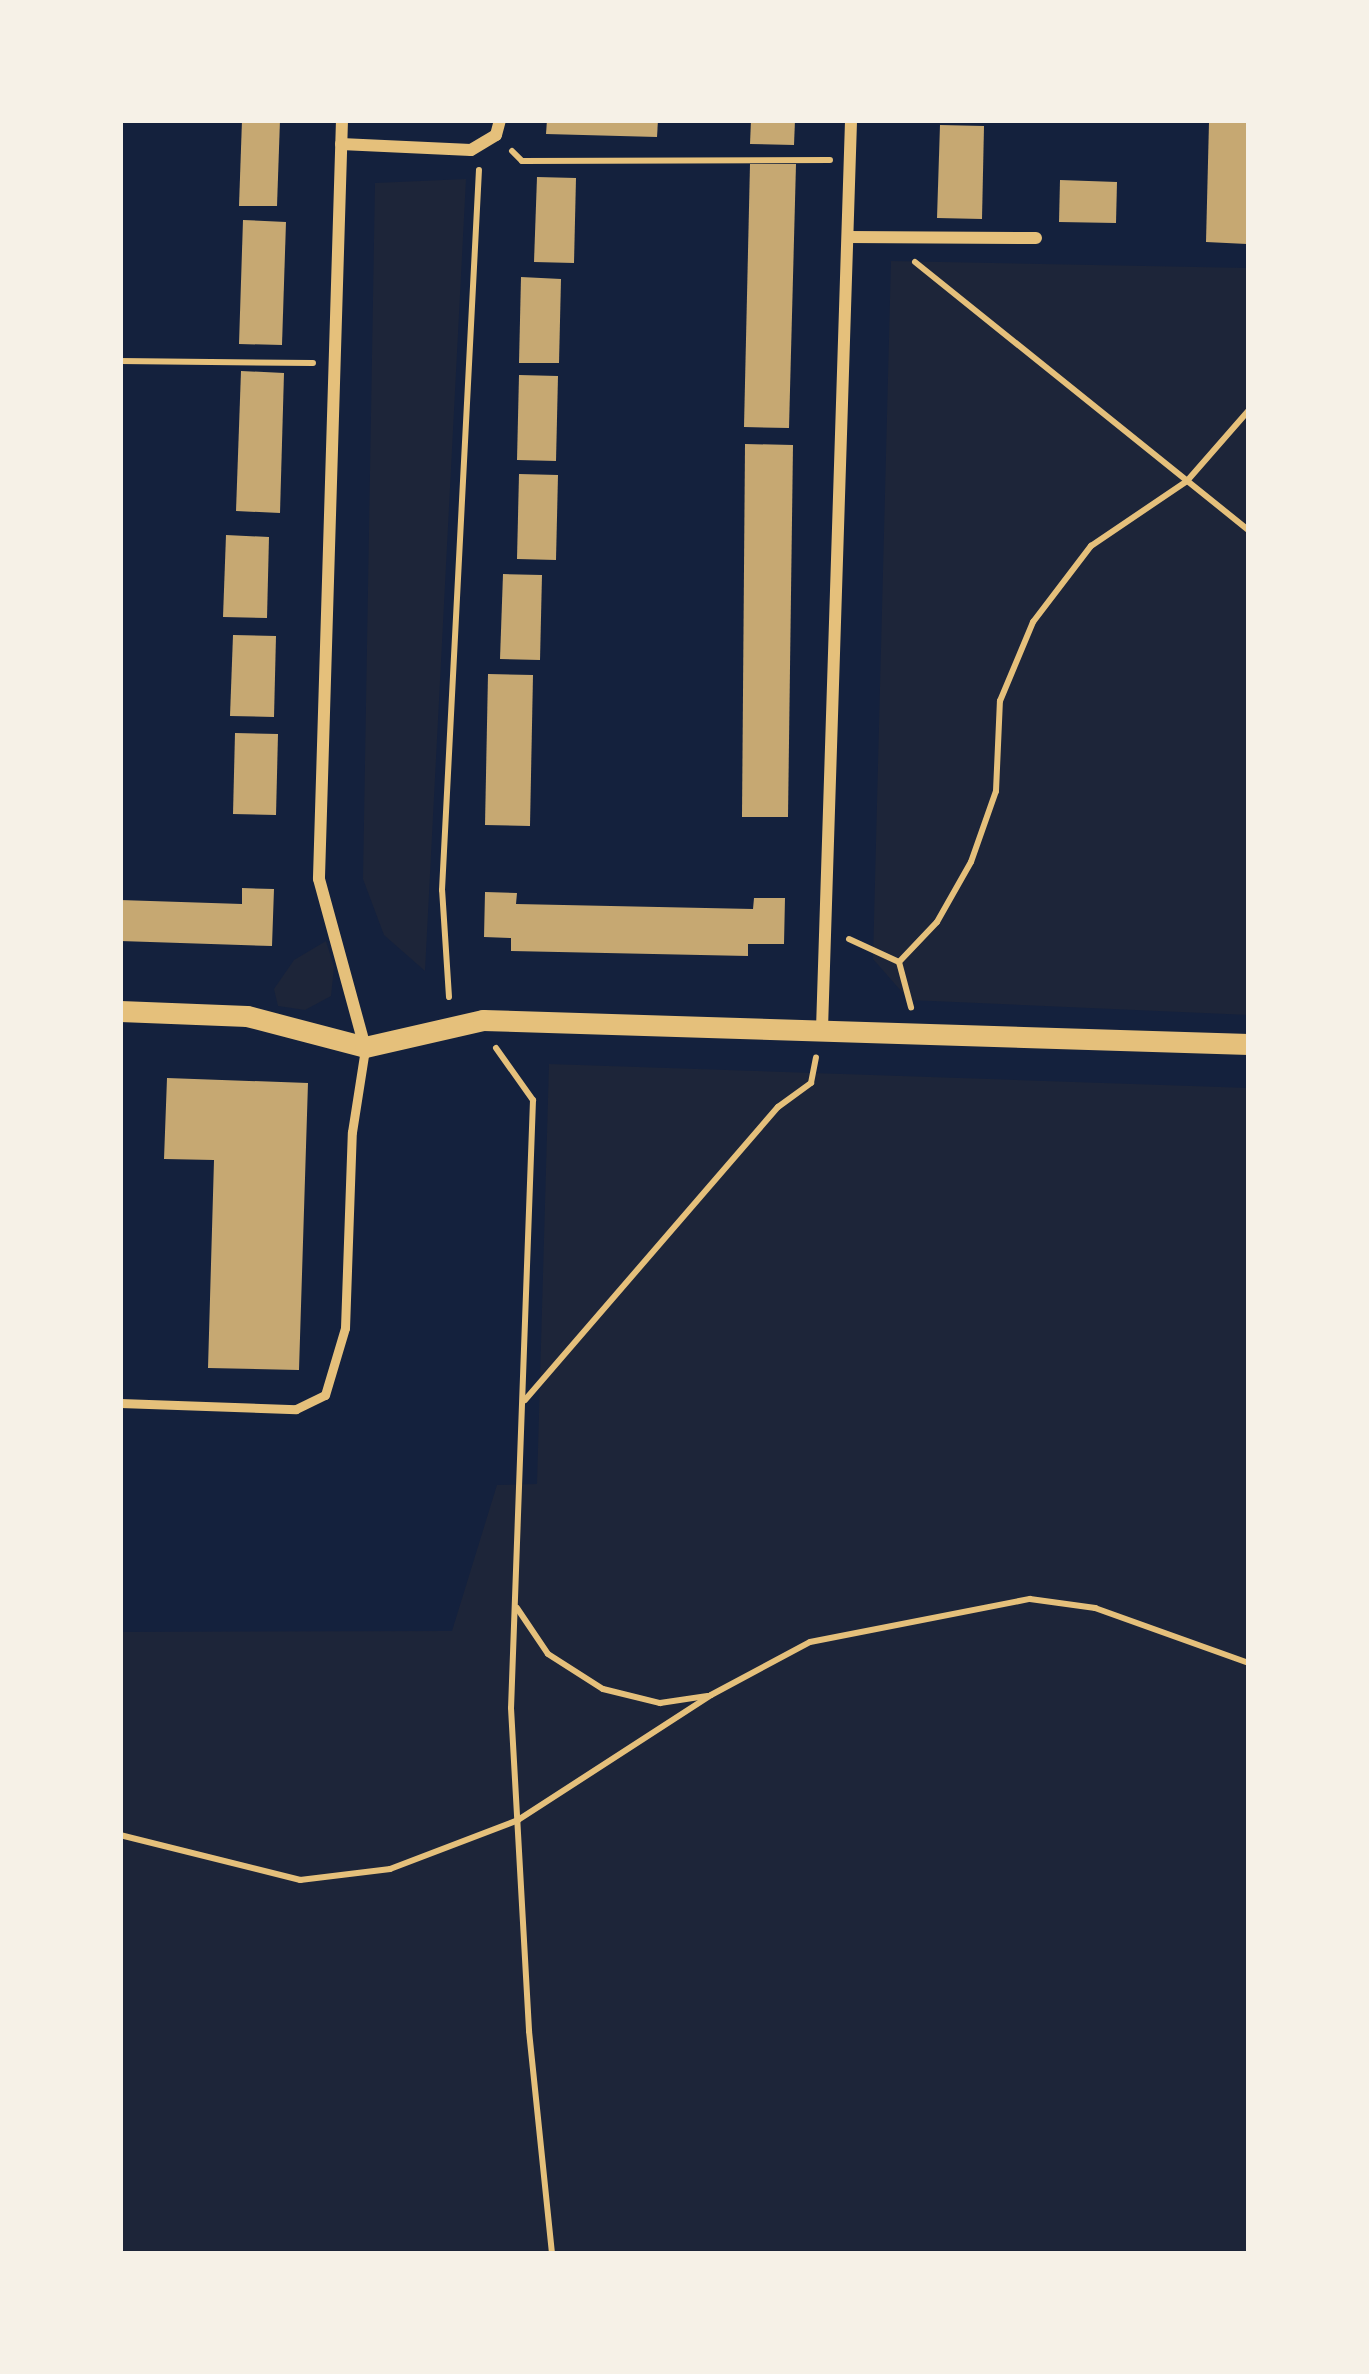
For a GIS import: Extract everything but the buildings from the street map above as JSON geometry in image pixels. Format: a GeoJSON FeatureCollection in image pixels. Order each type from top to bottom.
{"type":"FeatureCollection","features":[{"type":"Feature","properties":{"kind":"street"},"geometry":{"type":"LineString","coordinates":[[342,120],[320,879],[365,1047]]}},
{"type":"Feature","properties":{"kind":"street"},"geometry":{"type":"LineString","coordinates":[[341,144],[481,144],[496,135],[500,120]]}},
{"type":"Feature","properties":{"kind":"street"},"geometry":{"type":"LineString","coordinates":[[822,1029],[851,120]]}},
{"type":"Feature","properties":{"kind":"street"},"geometry":{"type":"LineString","coordinates":[[848,237],[1036,238]]}},
{"type":"Feature","properties":{"kind":"street"},"geometry":{"type":"LineString","coordinates":[[120,1011],[247,1016],[365,1047],[483,1020],[1249,1044]]}},
{"type":"Feature","properties":{"kind":"lane"},"geometry":{"type":"LineString","coordinates":[[120,1403],[296,1409],[325,1395],[345,1328],[352,1132],[365,1047]]}},
{"type":"Feature","properties":{"kind":"path"},"geometry":{"type":"LineString","coordinates":[[496,135],[522,161],[851,155]]}},
{"type":"Feature","properties":{"kind":"path"},"geometry":{"type":"LineString","coordinates":[[481,144],[442,890],[444,997],[479,997],[483,1020],[507,1071],[533,1100],[515,1605],[518,1820],[552,2254]]}},
{"type":"Feature","properties":{"kind":"path"},"geometry":{"type":"LineString","coordinates":[[886,239],[1249,531]]}},
{"type":"Feature","properties":{"kind":"path"},"geometry":{"type":"LineString","coordinates":[[120,361],[335,364]]}},
{"type":"Feature","properties":{"kind":"path"},"geometry":{"type":"LineString","coordinates":[[898,962],[937,922],[971,862],[995,791],[1000,701],[1033,622],[1090,546],[1187,481],[1249,410]]}},
{"type":"Feature","properties":{"kind":"path"},"geometry":{"type":"LineString","coordinates":[[824,928],[898,962],[917,1030]]}},
{"type":"Feature","properties":{"kind":"path"},"geometry":{"type":"LineString","coordinates":[[523,1403],[778,1107],[811,1083],[822,1029]]}},
{"type":"Feature","properties":{"kind":"path"},"geometry":{"type":"LineString","coordinates":[[120,1835],[300,1880],[390,1869],[518,1820],[711,1695],[810,1642],[1030,1599],[1095,1608],[1249,1663]]}},
{"type":"Feature","properties":{"kind":"path"},"geometry":{"type":"LineString","coordinates":[[515,1605],[548,1654],[602,1689],[660,1703],[711,1695]]}},
{"type":"Feature","properties":{"kind":"shaded area"},"geometry":{"type":"Polygon","coordinates":[[[466,179],[425,971],[384,935],[363,879],[375,183],[466,179]]]}},
{"type":"Feature","properties":{"kind":"shaded area"},"geometry":{"type":"Polygon","coordinates":[[[891,261],[1249,268],[1249,1015],[909,1000],[873,959],[891,261]]]}},
{"type":"Feature","properties":{"kind":"shaded area"},"geometry":{"type":"Polygon","coordinates":[[[326,941],[334,967],[331,996],[305,1010],[278,1006],[274,989],[294,960],[326,941]]]}},
{"type":"Feature","properties":{"kind":"shaded area"},"geometry":{"type":"Polygon","coordinates":[[[549,1064],[1249,1088],[1249,2254],[120,2254],[120,1632],[452,1631],[497,1485],[537,1484],[549,1064]]]}}]}
